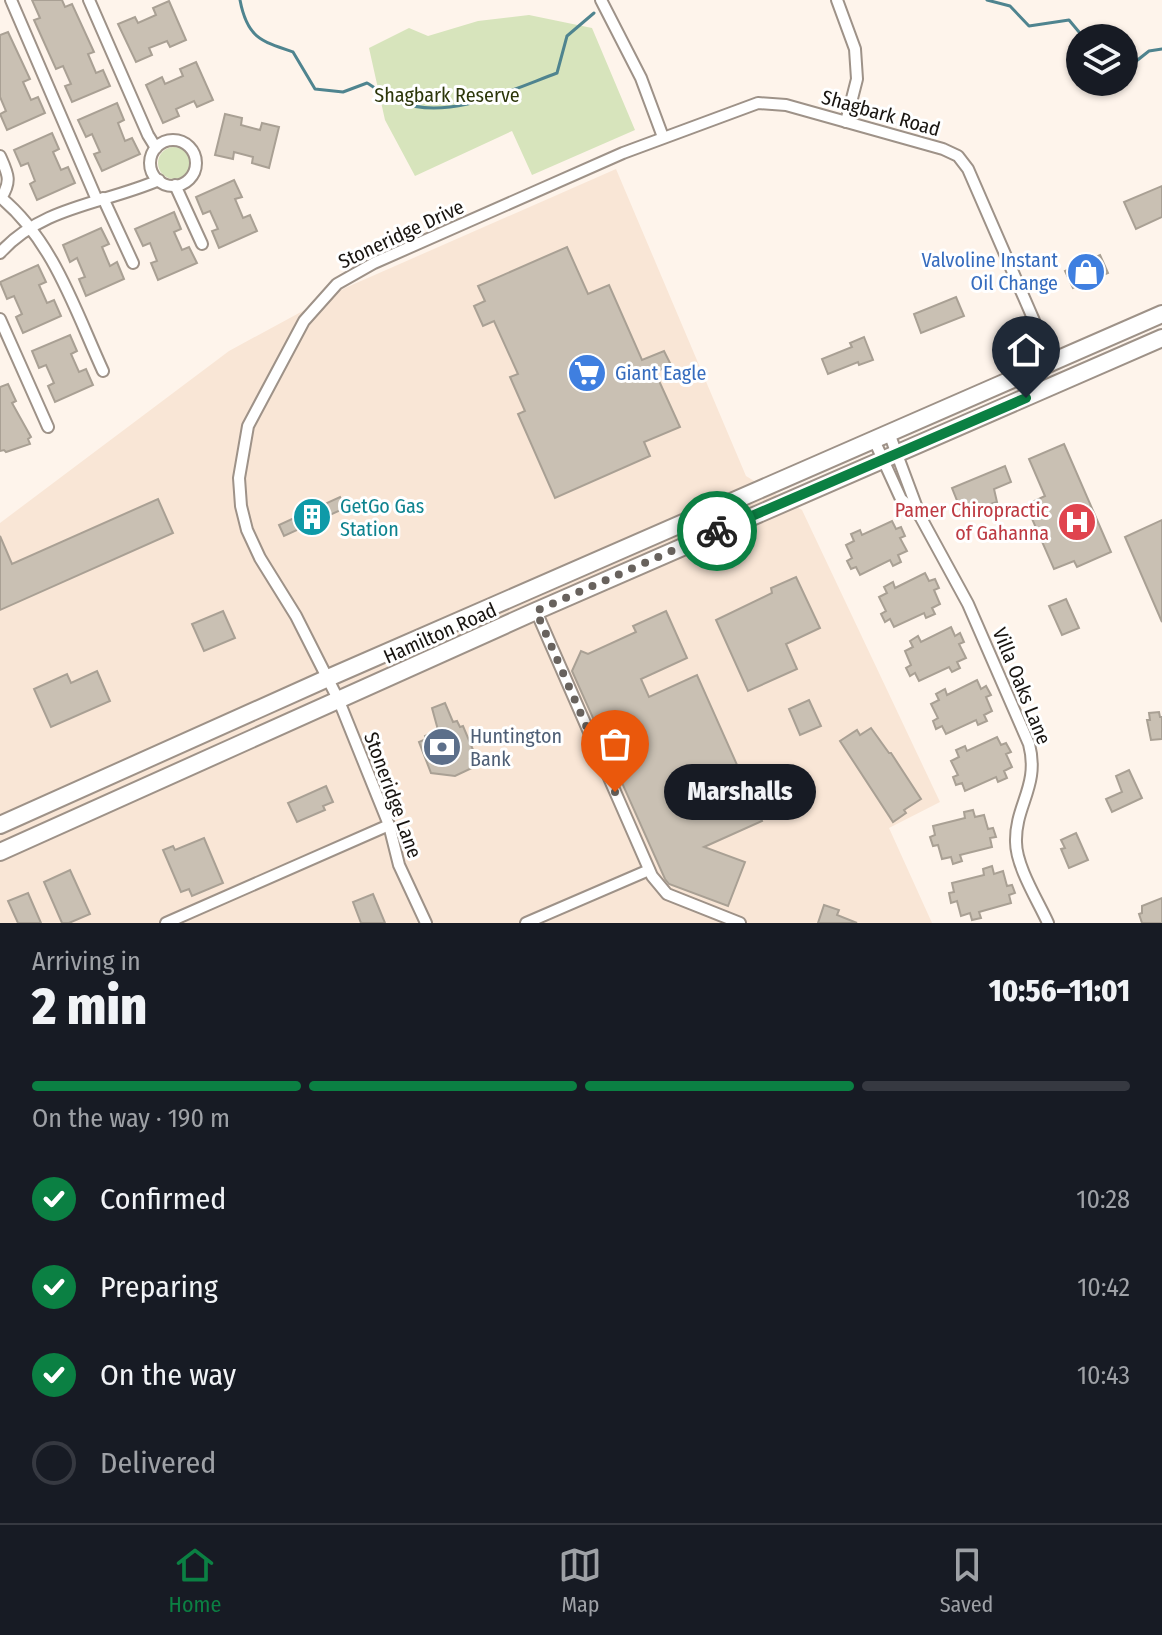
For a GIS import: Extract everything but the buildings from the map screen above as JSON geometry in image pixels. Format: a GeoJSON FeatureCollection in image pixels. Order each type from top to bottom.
{"type":"FeatureCollection","features":[{"type":"Feature","properties":{"kind":"main road","name":"Hamilton Road"},"geometry":{"type":"LineString","coordinates":[[0,825],[328,678],[1162,314]]}},
{"type":"Feature","properties":{"kind":"main road","name":"Hamilton Road"},"geometry":{"type":"LineString","coordinates":[[0,852],[536,611],[1162,338]]}},
{"type":"Feature","properties":{"kind":"street"},"geometry":{"type":"LineString","coordinates":[[11,0],[100,199],[133,263]]}},
{"type":"Feature","properties":{"kind":"street"},"geometry":{"type":"LineString","coordinates":[[89,0],[156,148]]}},
{"type":"Feature","properties":{"kind":"street"},"geometry":{"type":"LineString","coordinates":[[601,0],[641,78],[663,137]]}},
{"type":"Feature","properties":{"kind":"street"},"geometry":{"type":"LineString","coordinates":[[837,0],[855,49],[857,79],[846,122]]}},
{"type":"Feature","properties":{"kind":"street","name":"Shagbark Road"},"geometry":{"type":"LineString","coordinates":[[623,153],[758,103],[786,105],[943,149],[958,156],[968,169],[1052,362]]}},
{"type":"Feature","properties":{"kind":"street"},"geometry":{"type":"LineString","coordinates":[[164,142],[186,144],[195,156],[192,177],[175,185],[159,180],[151,168],[156,148],[164,142]]}},
{"type":"Feature","properties":{"kind":"street","name":"Stoneridge Drive"},"geometry":{"type":"LineString","coordinates":[[328,678],[247,530],[239,478],[248,426],[304,321],[337,284],[374,263],[623,153]]}},
{"type":"Feature","properties":{"kind":"street"},"geometry":{"type":"LineString","coordinates":[[0,156],[10,178],[1,198],[43,245],[103,371]]}},
{"type":"Feature","properties":{"kind":"street"},"geometry":{"type":"LineString","coordinates":[[0,253],[30,227],[57,213],[159,180]]}},
{"type":"Feature","properties":{"kind":"street"},"geometry":{"type":"LineString","coordinates":[[175,185],[202,244]]}},
{"type":"Feature","properties":{"kind":"street"},"geometry":{"type":"LineString","coordinates":[[0,319],[48,427]]}},
{"type":"Feature","properties":{"kind":"street","name":"Villa Oaks Lane"},"geometry":{"type":"LineString","coordinates":[[882,436],[920,516],[968,604],[1029,744],[1034,761],[1033,777],[1016,841],[1018,854],[1048,923]]}},
{"type":"Feature","properties":{"kind":"street","name":"Villa Oaks Lane"},"geometry":{"type":"LineString","coordinates":[[882,436],[901,499],[920,516]]}},
{"type":"Feature","properties":{"kind":"street"},"geometry":{"type":"LineString","coordinates":[[536,611],[649,870],[667,894],[740,923]]}},
{"type":"Feature","properties":{"kind":"street","name":"Stoneridge Lane"},"geometry":{"type":"LineString","coordinates":[[328,678],[389,825],[399,865],[426,923]]}},
{"type":"Feature","properties":{"kind":"street"},"geometry":{"type":"LineString","coordinates":[[166,923],[389,825]]}},
{"type":"Feature","properties":{"kind":"street"},"geometry":{"type":"LineString","coordinates":[[526,923],[649,870]]}},
{"type":"Feature","properties":{"kind":"shaded area"},"geometry":{"type":"Polygon","coordinates":[[[616,169],[746,476],[802,510],[940,802],[889,828],[932,923],[0,923],[0,523],[229,351],[345,288],[616,169]]]}},
{"type":"Feature","properties":{"kind":"green space","name":"Shagbark Reserve"},"geometry":{"type":"Polygon","coordinates":[[[529,15],[592,28],[635,130],[532,175],[512,131],[415,176],[385,120],[369,48],[409,28],[428,36],[478,21],[529,15]]]}},
{"type":"Feature","properties":{"kind":"green space"},"geometry":{"type":"Polygon","coordinates":[[[174,147],[185,152],[190,163],[185,174],[174,179],[163,174],[158,163],[163,152],[174,147]]]}},
{"type":"Feature","properties":{"kind":"waterway"},"geometry":{"type":"LineString","coordinates":[[240,0],[251,30],[264,40],[293,52],[315,89],[343,92],[367,83],[399,102],[438,108],[480,101],[557,73],[567,36],[594,13]]}},
{"type":"Feature","properties":{"kind":"waterway"},"geometry":{"type":"LineString","coordinates":[[987,0],[1010,6],[1029,26],[1069,20],[1072,24]]}},
{"type":"Feature","properties":{"kind":"waterway"},"geometry":{"type":"LineString","coordinates":[[1138,60],[1149,51],[1162,49]]}},
{"type":"Feature","properties":{"kind":"way so far"},"geometry":{"type":"LineString","coordinates":[[615,792],[536,611],[717,531]]}},
{"type":"Feature","properties":{"kind":"place","name":"Valvoline Instant Oil Change"},"geometry":{"type":"Point","coordinates":[1086,272]}},
{"type":"Feature","properties":{"kind":"place","name":"Giant Eagle"},"geometry":{"type":"Point","coordinates":[587,373]}},
{"type":"Feature","properties":{"kind":"place","name":"GetGo Gas Station"},"geometry":{"type":"Point","coordinates":[312,517]}},
{"type":"Feature","properties":{"kind":"place","name":"Pamer Chiropractic of Gahanna"},"geometry":{"type":"Point","coordinates":[1077,522]}},
{"type":"Feature","properties":{"kind":"place","name":"Huntington Bank"},"geometry":{"type":"Point","coordinates":[442,747]}},
{"type":"Feature","properties":{"kind":"place","name":"Marshalls"},"geometry":{"type":"Point","coordinates":[615,792]}},
{"type":"Feature","properties":{"kind":"route"},"geometry":{"type":"LineString","coordinates":[[717,531],[1026,398]]}}]}
